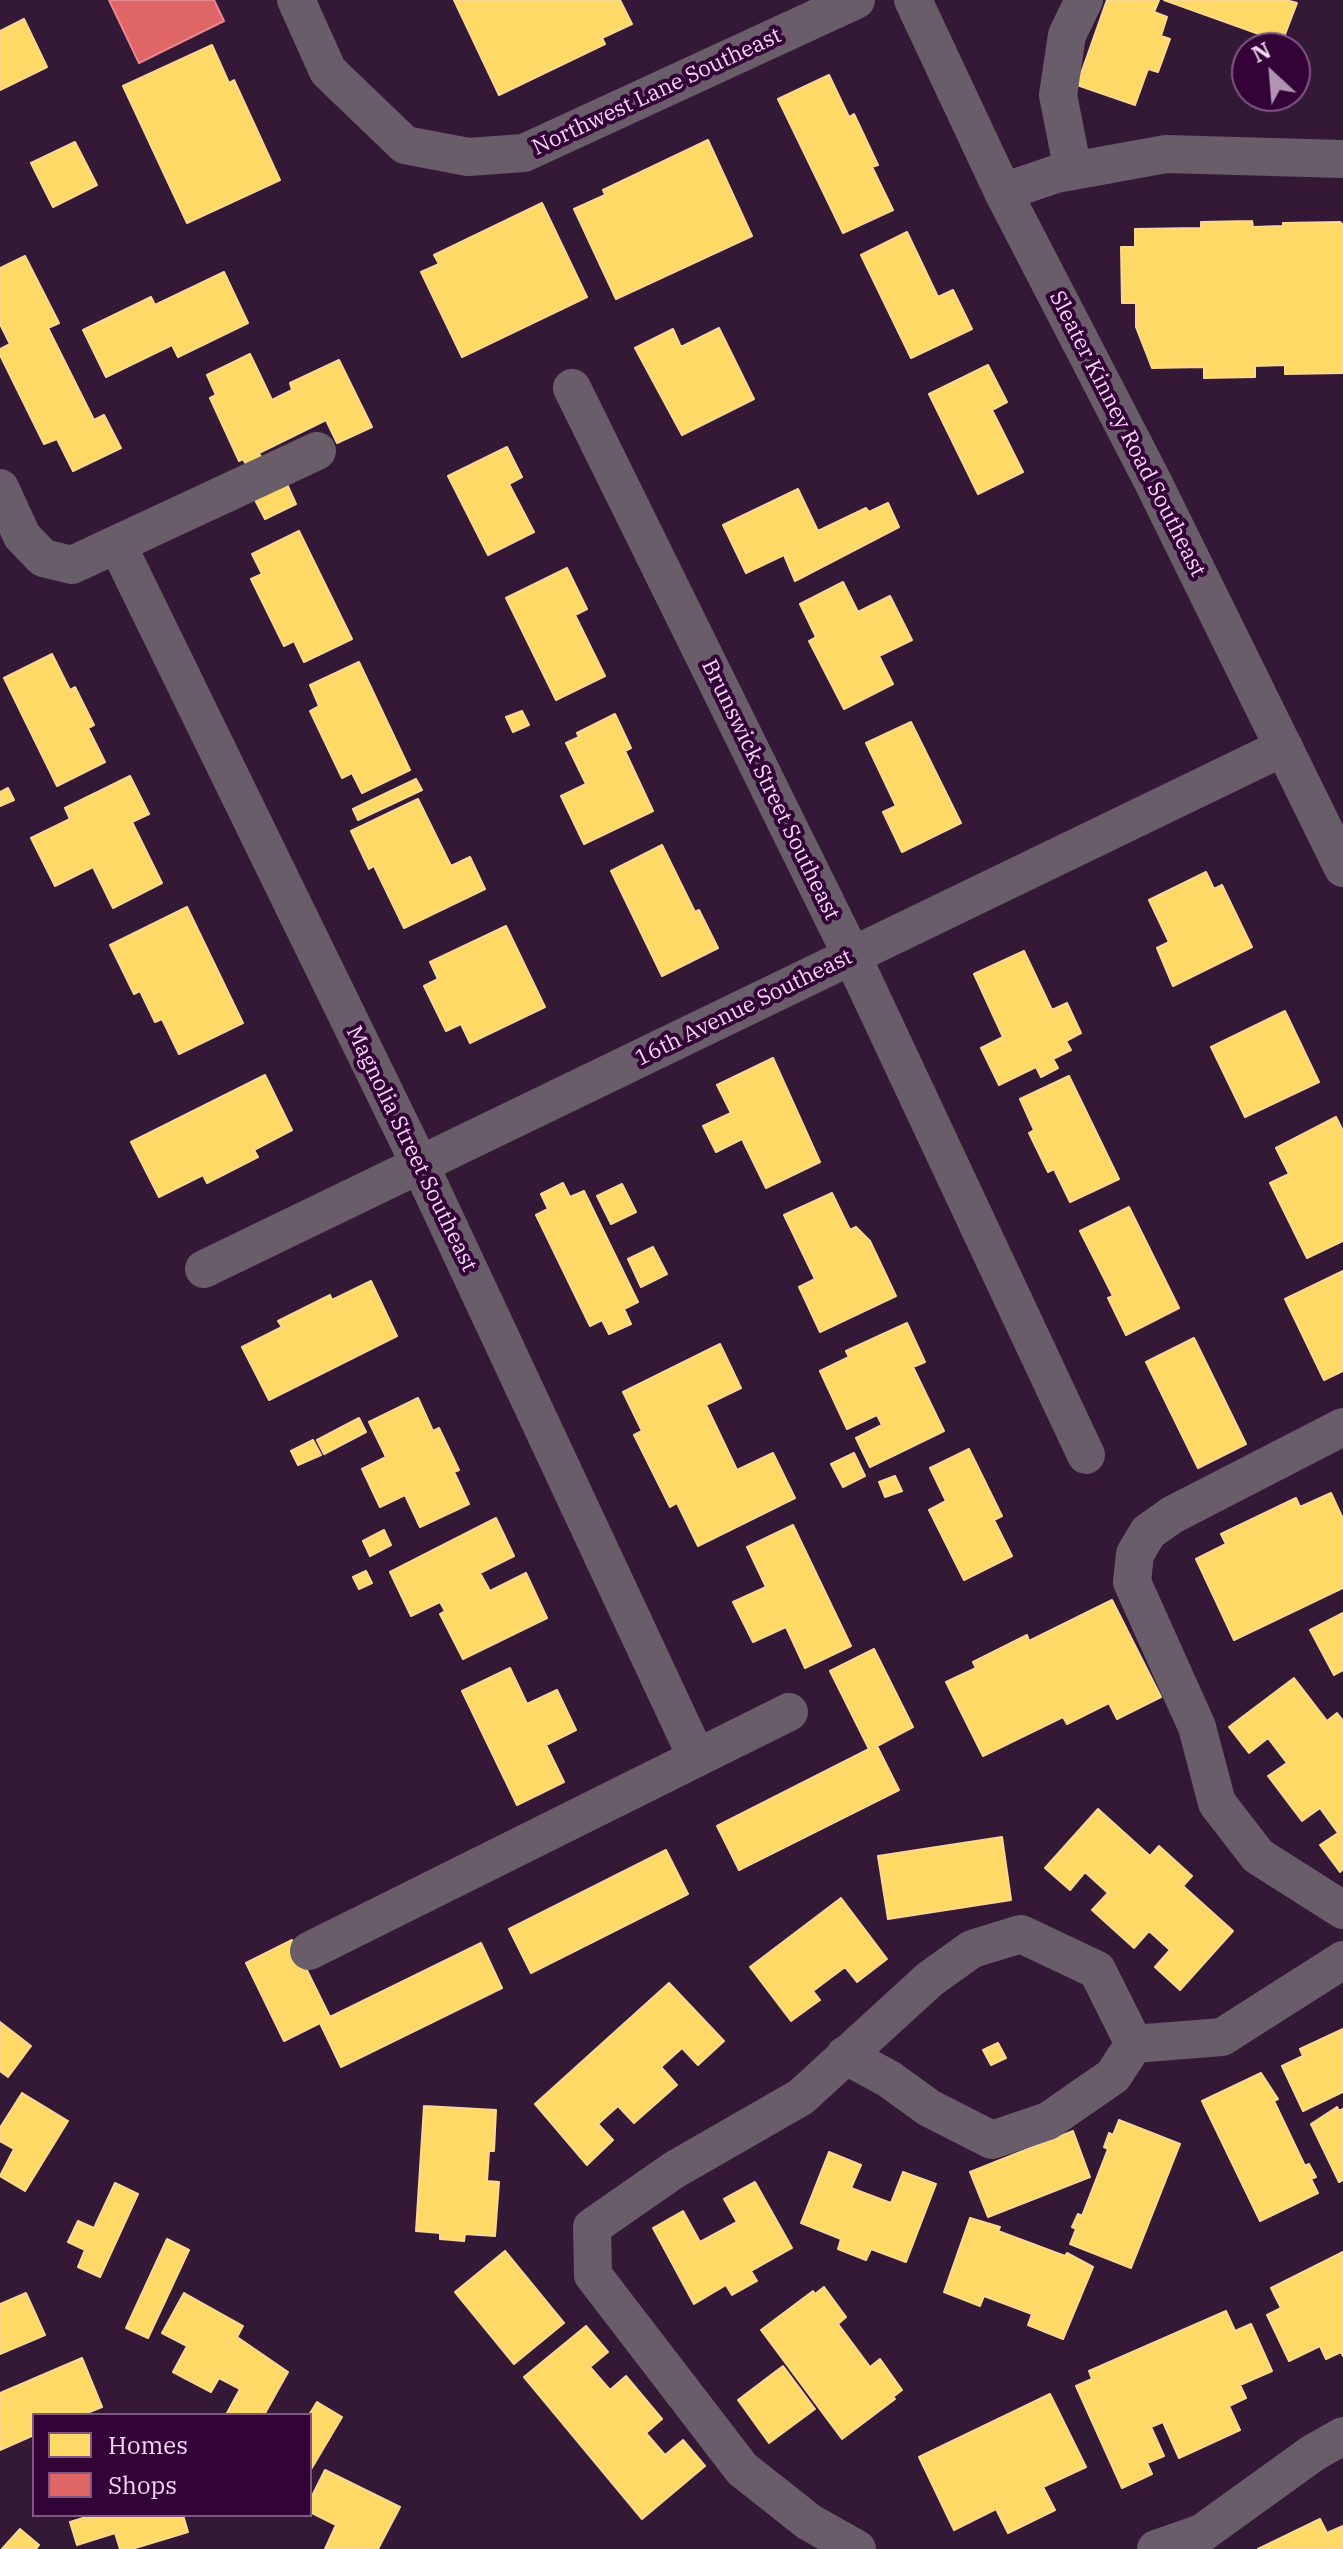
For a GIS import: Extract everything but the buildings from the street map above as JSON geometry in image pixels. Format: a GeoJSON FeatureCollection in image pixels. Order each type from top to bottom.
{"type":"FeatureCollection","features":[{"type":"Feature","properties":{"kind":"street","name":"Northwest Lane Southeast"},"geometry":{"type":"LineString","coordinates":[[296,0],[328,71],[405,145],[468,157],[524,153],[856,0]]}},
{"type":"Feature","properties":{"kind":"street","name":"Sleater Kinney Road Southeast"},"geometry":{"type":"LineString","coordinates":[[913,0],[1003,192],[1152,480],[1343,868]]}},
{"type":"Feature","properties":{"kind":"street"},"geometry":{"type":"LineString","coordinates":[[1073,171],[1058,95],[1067,35],[1084,0]]}},
{"type":"Feature","properties":{"kind":"street"},"geometry":{"type":"LineString","coordinates":[[1003,192],[1073,171],[1166,154],[1343,159]]}},
{"type":"Feature","properties":{"kind":"street","name":"Brunswick Street Southeast"},"geometry":{"type":"LineString","coordinates":[[572,388],[852,956],[1086,1455]]}},
{"type":"Feature","properties":{"kind":"street"},"geometry":{"type":"LineString","coordinates":[[0,488],[22,536],[43,558],[72,565],[317,451]]}},
{"type":"Feature","properties":{"kind":"street","name":"Magnolia Street Southeast"},"geometry":{"type":"LineString","coordinates":[[118,546],[420,1165],[696,1756]]}},
{"type":"Feature","properties":{"kind":"street","name":"16th Avenue Southeast"},"geometry":{"type":"LineString","coordinates":[[204,1269],[1284,747]]}},
{"type":"Feature","properties":{"kind":"street"},"geometry":{"type":"LineString","coordinates":[[1343,1427],[1183,1508],[1148,1532],[1135,1554],[1132,1582],[1197,1727],[1217,1803],[1258,1856],[1343,1910]]}},
{"type":"Feature","properties":{"kind":"street"},"geometry":{"type":"LineString","coordinates":[[309,1951],[789,1712]]}},
{"type":"Feature","properties":{"kind":"street"},"geometry":{"type":"LineString","coordinates":[[857,2549],[809,2522],[742,2469],[593,2275],[592,2227],[674,2170],[801,2097],[930,1979],[972,1949],[1021,1934],[1097,1970],[1134,2044]]}},
{"type":"Feature","properties":{"kind":"street"},"geometry":{"type":"LineString","coordinates":[[1134,2044],[1222,2037],[1343,1960]]}},
{"type":"Feature","properties":{"kind":"street"},"geometry":{"type":"LineString","coordinates":[[845,2055],[889,2079],[929,2108],[992,2140],[1048,2121],[1113,2076],[1134,2044]]}},
{"type":"Feature","properties":{"kind":"street"},"geometry":{"type":"LineString","coordinates":[[1156,2549],[1202,2533],[1313,2453],[1343,2436]]}}]}
